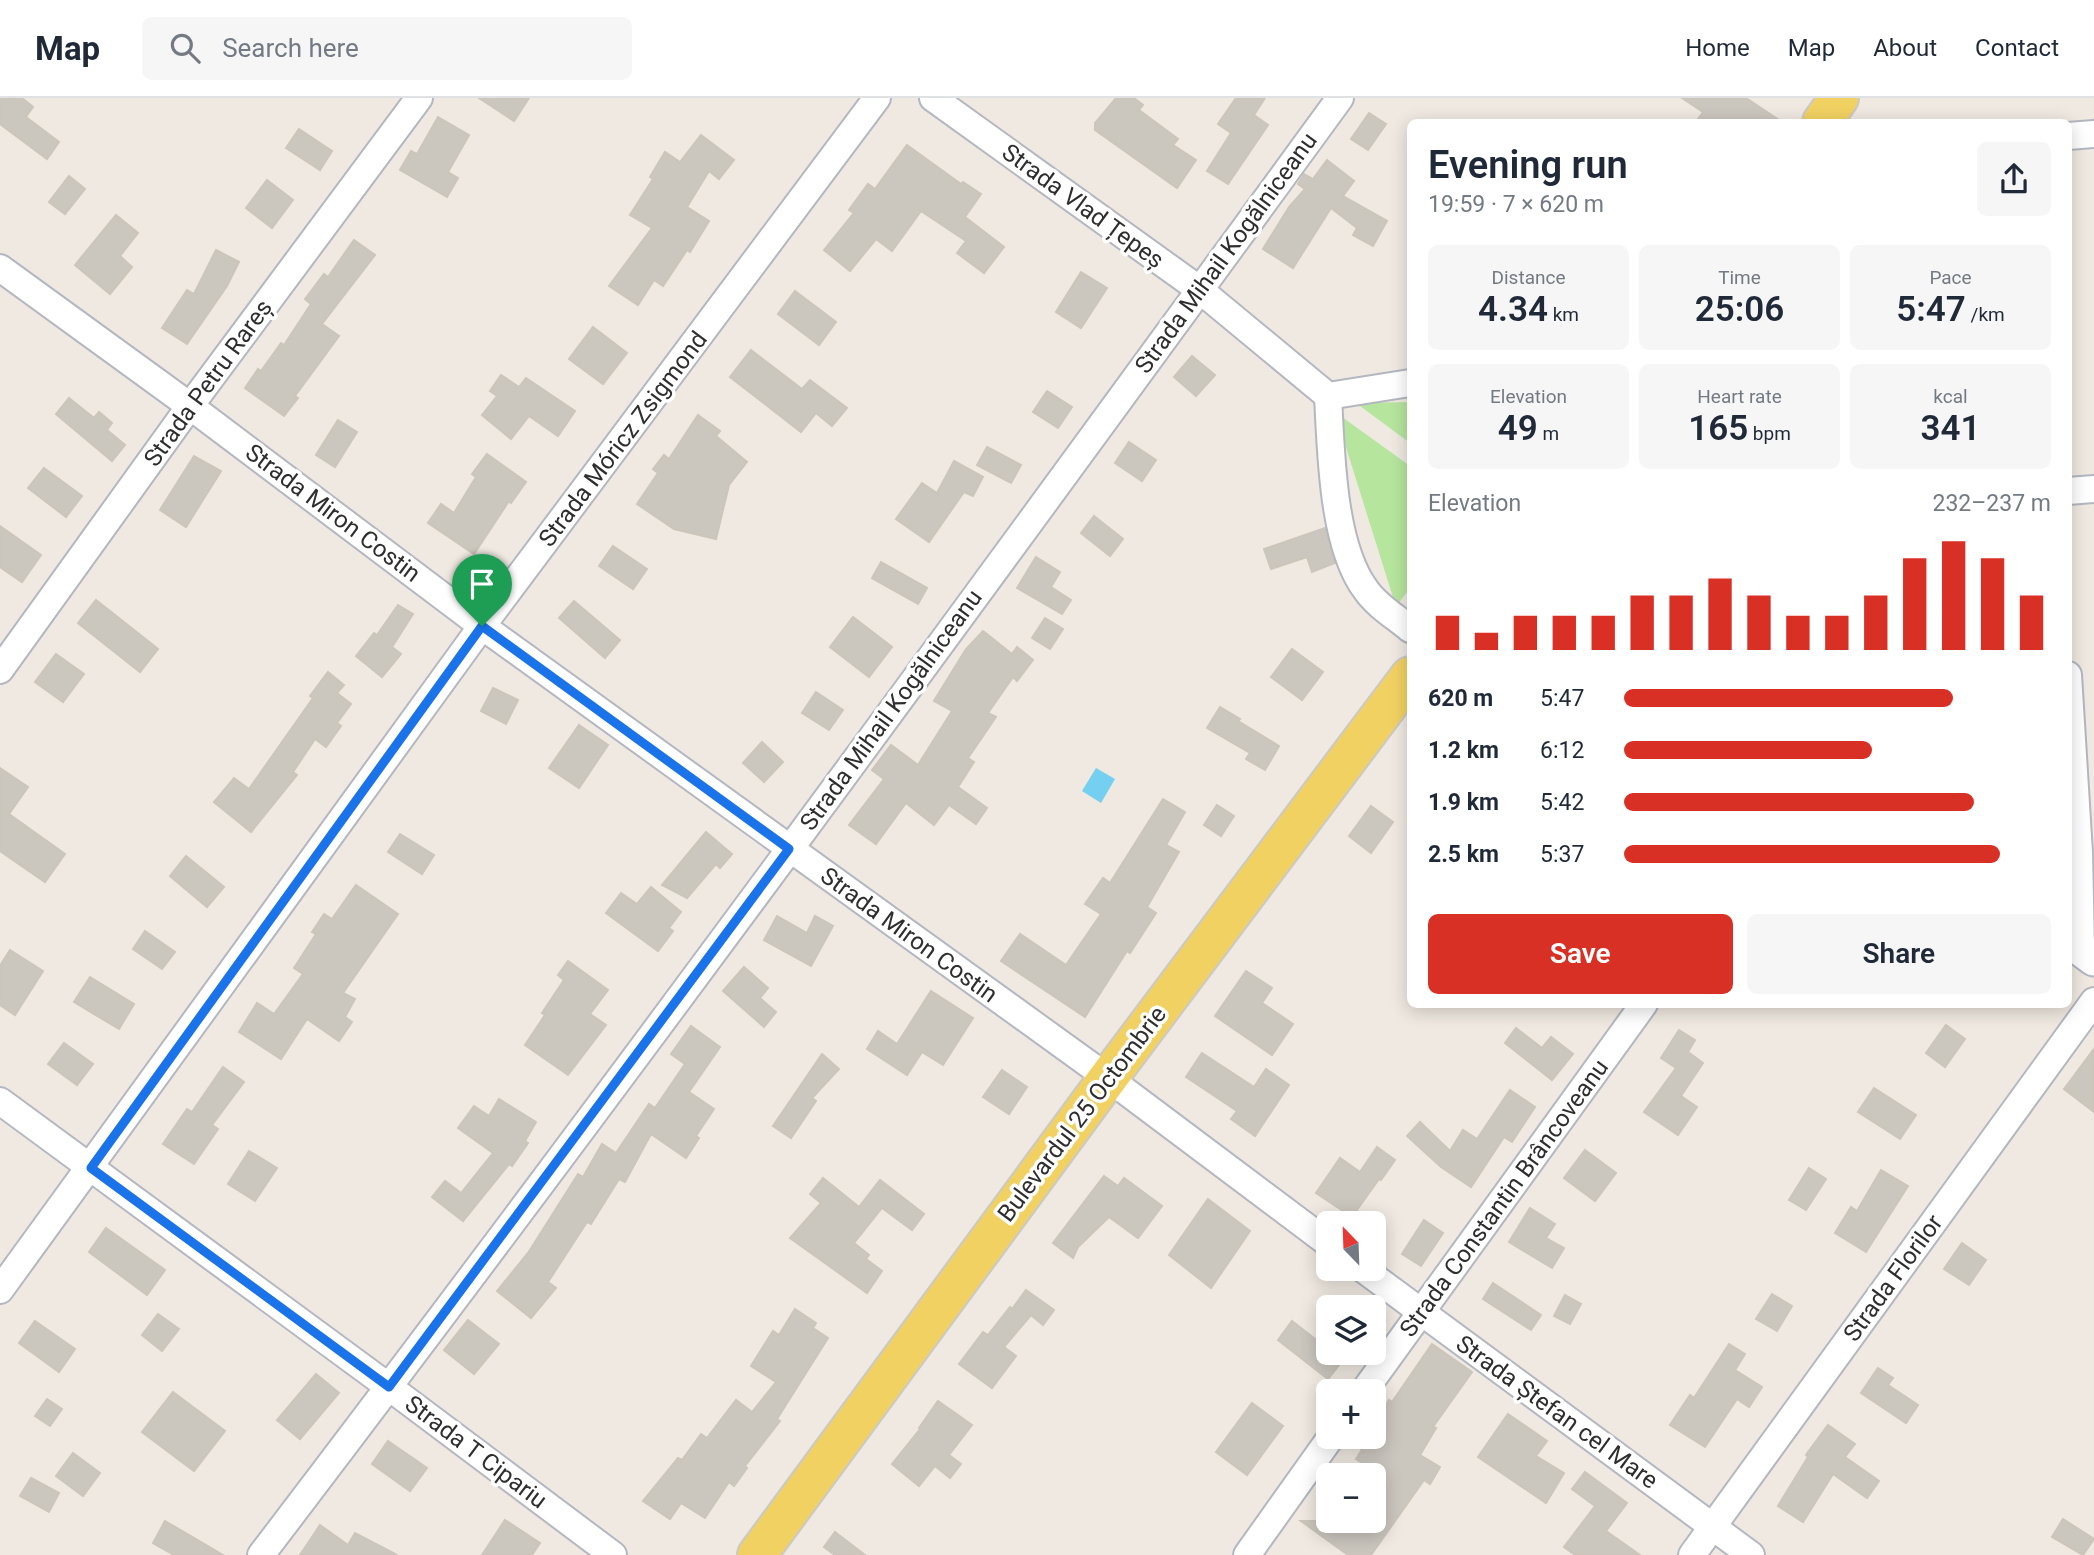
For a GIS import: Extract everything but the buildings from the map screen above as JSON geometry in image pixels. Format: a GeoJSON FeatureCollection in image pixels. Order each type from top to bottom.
{"type":"FeatureCollection","features":[{"type":"Feature","properties":{"kind":"main road"},"geometry":{"type":"LineString","coordinates":[[1824,119],[1839,98]]}},
{"type":"Feature","properties":{"kind":"main road","name":"Bulevardul 25 Octombrie"},"geometry":{"type":"LineString","coordinates":[[757,1555],[1108,1078],[1407,680]]}},
{"type":"Feature","properties":{"kind":"street","name":"Strada Petru Rareș"},"geometry":{"type":"LineString","coordinates":[[0,670],[190,406],[419,98]]}},
{"type":"Feature","properties":{"kind":"street","name":"Strada Móricz Zsigmond"},"geometry":{"type":"LineString","coordinates":[[0,1290],[482,626],[877,98]]}},
{"type":"Feature","properties":{"kind":"street","name":"Strada Vlad Țepeș"},"geometry":{"type":"LineString","coordinates":[[933,98],[1200,290],[1328,396]]}},
{"type":"Feature","properties":{"kind":"street","name":"Strada Mihail Kogălniceanu"},"geometry":{"type":"LineString","coordinates":[[261,1555],[789,849],[1340,98]]}},
{"type":"Feature","properties":{"kind":"street"},"geometry":{"type":"LineString","coordinates":[[2072,136],[2094,135]]}},
{"type":"Feature","properties":{"kind":"street","name":"Strada Miron Costin"},"geometry":{"type":"LineString","coordinates":[[0,268],[190,406],[482,626],[1108,1078]]}},
{"type":"Feature","properties":{"kind":"street"},"geometry":{"type":"LineString","coordinates":[[1407,383],[1328,396],[1331,462],[1341,527],[1357,578],[1368,593],[1407,626]]}},
{"type":"Feature","properties":{"kind":"street"},"geometry":{"type":"LineString","coordinates":[[2072,491],[2094,489]]}},
{"type":"Feature","properties":{"kind":"street"},"geometry":{"type":"LineString","coordinates":[[2072,730],[2081,853],[2081,949]]}},
{"type":"Feature","properties":{"kind":"street","name":"Strada Florilor"},"geometry":{"type":"LineString","coordinates":[[1692,1555],[2094,1001]]}},
{"type":"Feature","properties":{"kind":"street","name":"Strada Constantin Brâncoveanu"},"geometry":{"type":"LineString","coordinates":[[1373,1379],[1641,1008]]}},
{"type":"Feature","properties":{"kind":"street"},"geometry":{"type":"LineString","coordinates":[[1108,1078],[1316,1234]]}},
{"type":"Feature","properties":{"kind":"street","name":"Strada T Cipariu"},"geometry":{"type":"LineString","coordinates":[[0,1101],[612,1555]]}},
{"type":"Feature","properties":{"kind":"street","name":"Strada Ștefan cel Mare"},"geometry":{"type":"LineString","coordinates":[[1379,1281],[1751,1555]]}},
{"type":"Feature","properties":{"kind":"street"},"geometry":{"type":"LineString","coordinates":[[1247,1555],[1323,1449]]}},
{"type":"Feature","properties":{"kind":"green space"},"geometry":{"type":"Polygon","coordinates":[[[1407,402],[1407,441],[1356,403],[1407,402]]]}},
{"type":"Feature","properties":{"kind":"green space"},"geometry":{"type":"Polygon","coordinates":[[[1335,412],[1407,464],[1407,592],[1396,607],[1335,412]]]}},
{"type":"Feature","properties":{"kind":"water"},"geometry":{"type":"Polygon","coordinates":[[[1096,768],[1115,779],[1101,803],[1082,791],[1096,768]]]}},
{"type":"Feature","properties":{"kind":"route"},"geometry":{"type":"LineString","coordinates":[[482,626],[789,849],[389,1387],[91,1168],[482,626]]}}]}
